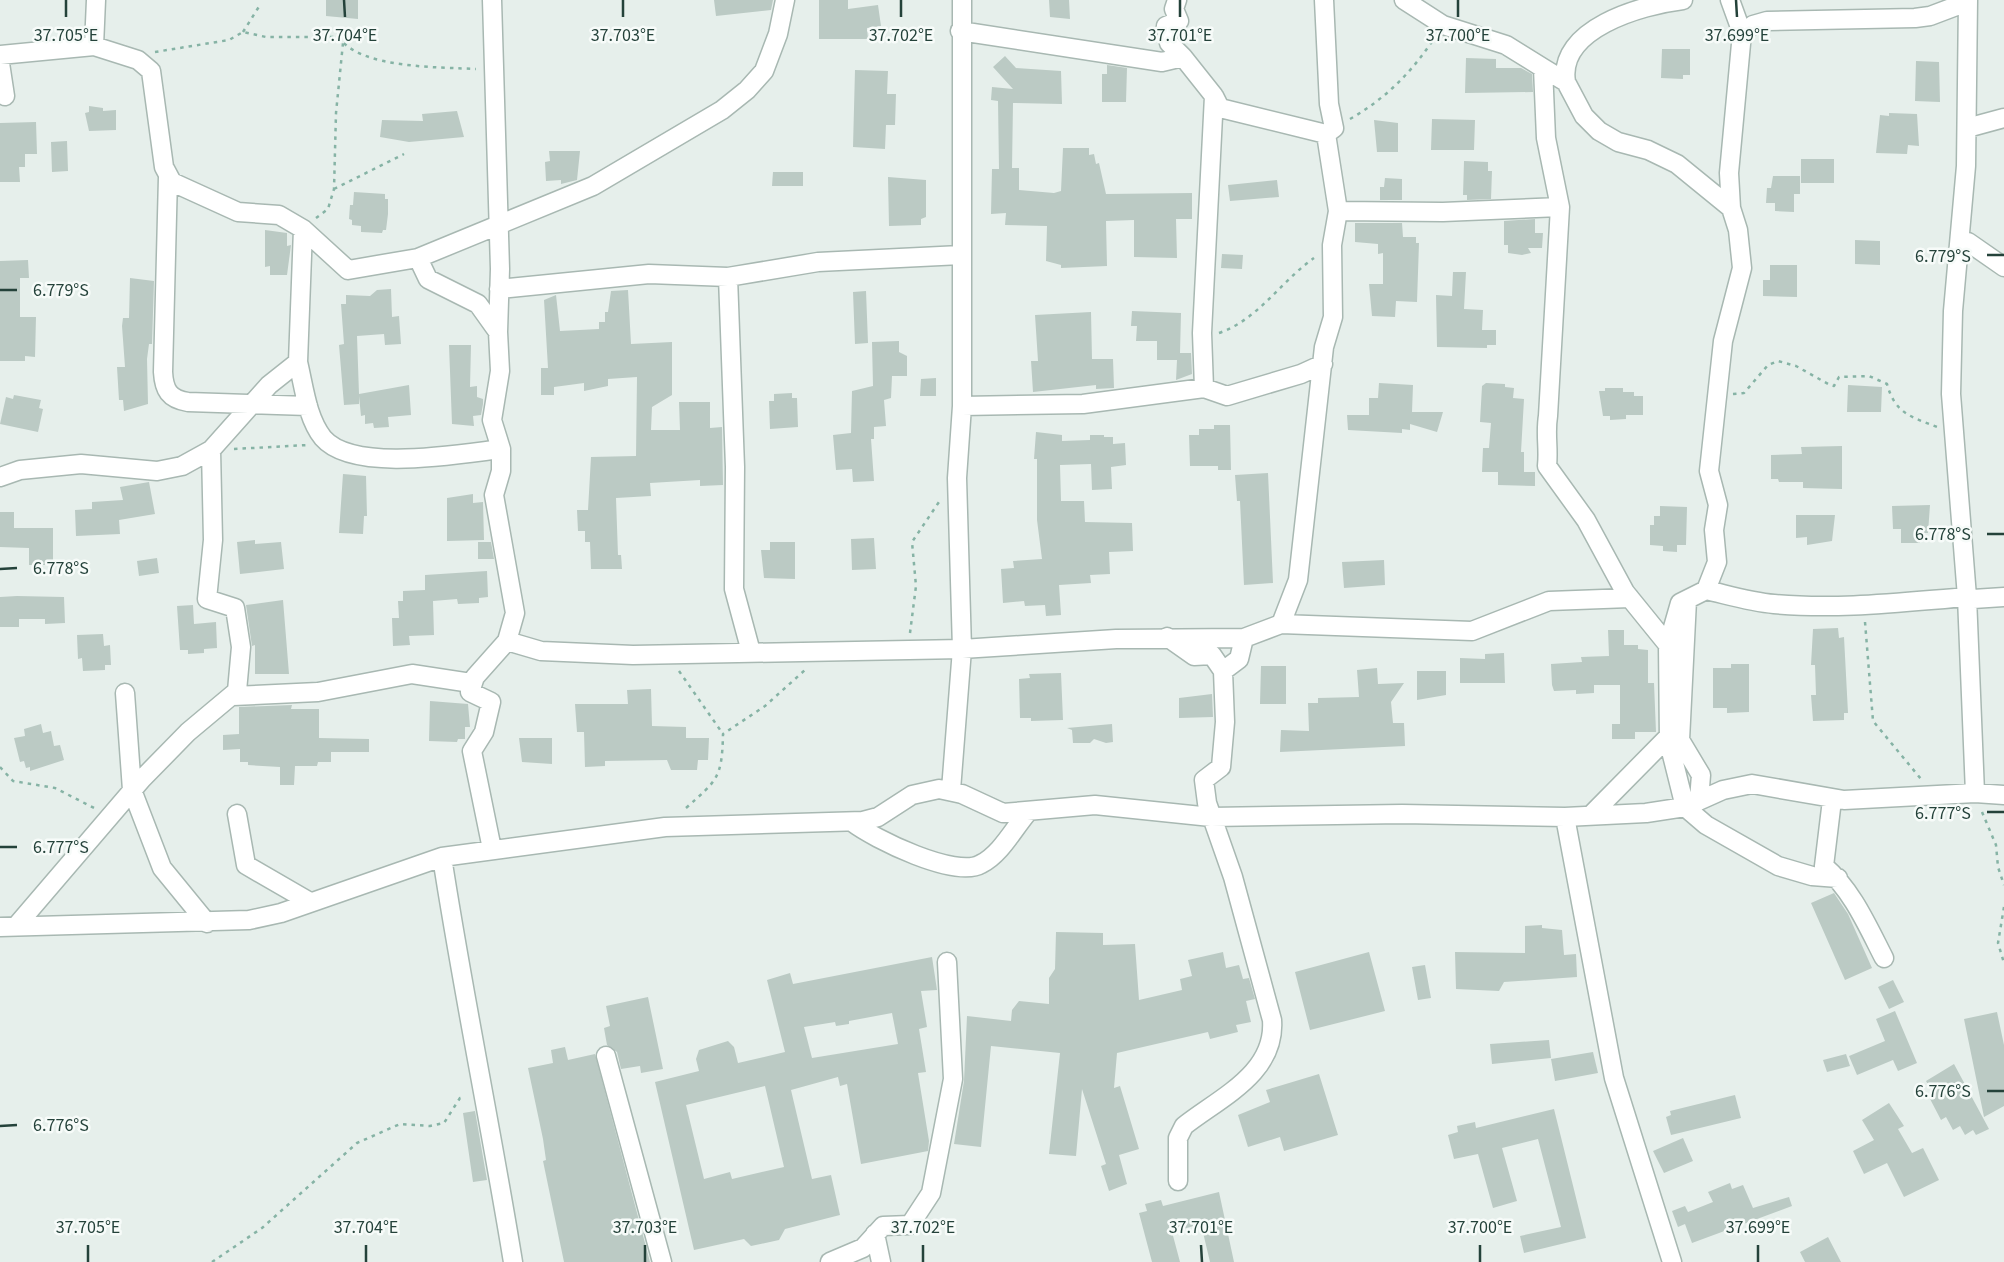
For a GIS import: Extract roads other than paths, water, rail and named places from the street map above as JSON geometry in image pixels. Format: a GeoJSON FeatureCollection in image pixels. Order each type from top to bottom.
{"type":"FeatureCollection","features":[{"type":"Feature","properties":{"kind":"street"},"geometry":{"type":"LineString","coordinates":[[94,46],[96,0]]}},
{"type":"Feature","properties":{"kind":"street"},"geometry":{"type":"LineString","coordinates":[[492,0],[499,226],[500,371],[492,420],[501,449],[501,471],[494,495],[515,612],[513,628],[507,641],[471,684],[470,692],[491,702],[484,732],[472,751],[492,849]]}},
{"type":"Feature","properties":{"kind":"street"},"geometry":{"type":"LineString","coordinates":[[168,177],[183,189],[237,212],[279,215],[303,229],[348,270],[418,258],[593,186],[739,98],[768,62],[785,0]]}},
{"type":"Feature","properties":{"kind":"street"},"geometry":{"type":"LineString","coordinates":[[951,790],[962,649],[957,478],[962,406],[962,0]]}},
{"type":"Feature","properties":{"kind":"street"},"geometry":{"type":"LineString","coordinates":[[1177,0],[1174,9],[1179,20],[1166,26],[1169,43],[1214,96],[1220,108],[1330,131]]}},
{"type":"Feature","properties":{"kind":"street"},"geometry":{"type":"LineString","coordinates":[[1281,625],[1298,580],[1323,364],[1333,317],[1332,245],[1338,211],[1330,131],[1324,0]]}},
{"type":"Feature","properties":{"kind":"street"},"geometry":{"type":"LineString","coordinates":[[1405,0],[1443,25],[1506,45],[1566,82]]}},
{"type":"Feature","properties":{"kind":"street"},"geometry":{"type":"LineString","coordinates":[[1683,0],[1651,7],[1588,32],[1568,55],[1563,68],[1566,82],[1584,116],[1600,131],[1618,142],[1648,150],[1678,164],[1731,208]]}},
{"type":"Feature","properties":{"kind":"street"},"geometry":{"type":"LineString","coordinates":[[1706,590],[1717,562],[1714,530],[1718,505],[1709,471],[1725,326],[1742,268],[1738,230],[1731,208],[1731,143],[1742,33],[1730,0]]}},
{"type":"Feature","properties":{"kind":"street"},"geometry":{"type":"LineString","coordinates":[[1742,33],[1753,25],[1767,21],[1930,16],[1968,1],[1967,128],[1953,311],[1953,434],[1970,598],[1975,793]]}},
{"type":"Feature","properties":{"kind":"street"},"geometry":{"type":"LineString","coordinates":[[960,31],[1162,62],[1183,57]]}},
{"type":"Feature","properties":{"kind":"street"},"geometry":{"type":"LineString","coordinates":[[0,55],[94,46],[138,60],[149,68],[154,80],[168,177],[165,387],[170,396],[180,401],[250,406],[308,406]]}},
{"type":"Feature","properties":{"kind":"street"},"geometry":{"type":"LineString","coordinates":[[0,64],[5,96]]}},
{"type":"Feature","properties":{"kind":"street"},"geometry":{"type":"LineString","coordinates":[[1543,68],[1546,138],[1560,207],[1548,416],[1544,429],[1549,453],[1547,466],[1582,513],[1630,598],[1668,645]]}},
{"type":"Feature","properties":{"kind":"street"},"geometry":{"type":"LineString","coordinates":[[1204,388],[1202,333],[1214,96]]}},
{"type":"Feature","properties":{"kind":"street"},"geometry":{"type":"LineString","coordinates":[[1967,128],[2004,118]]}},
{"type":"Feature","properties":{"kind":"street"},"geometry":{"type":"LineString","coordinates":[[1338,211],[1443,212],[1560,207]]}},
{"type":"Feature","properties":{"kind":"street"},"geometry":{"type":"LineString","coordinates":[[303,229],[298,362],[308,406],[322,436],[345,453],[416,457],[501,449]]}},
{"type":"Feature","properties":{"kind":"street"},"geometry":{"type":"LineString","coordinates":[[1968,242],[2004,267]]}},
{"type":"Feature","properties":{"kind":"street"},"geometry":{"type":"LineString","coordinates":[[499,289],[649,274],[728,277],[818,262],[961,255]]}},
{"type":"Feature","properties":{"kind":"street"},"geometry":{"type":"LineString","coordinates":[[418,258],[428,279],[478,304],[498,331]]}},
{"type":"Feature","properties":{"kind":"street"},"geometry":{"type":"LineString","coordinates":[[728,277],[735,467],[734,589],[751,652]]}},
{"type":"Feature","properties":{"kind":"street"},"geometry":{"type":"LineString","coordinates":[[0,477],[20,470],[81,464],[157,471],[182,466],[211,450],[280,374],[298,362]]}},
{"type":"Feature","properties":{"kind":"street"},"geometry":{"type":"LineString","coordinates":[[962,406],[1083,404],[1204,388],[1227,396],[1301,374],[1323,364]]}},
{"type":"Feature","properties":{"kind":"street"},"geometry":{"type":"LineString","coordinates":[[9,926],[132,790],[188,732],[233,696],[238,687],[241,662],[235,608],[207,599],[214,540],[211,450]]}},
{"type":"Feature","properties":{"kind":"street"},"geometry":{"type":"LineString","coordinates":[[1838,878],[1812,876],[1778,866],[1706,825],[1692,803],[1669,736],[1668,645],[1674,616],[1680,603],[1706,590],[1772,604],[1865,605],[2004,597]]}},
{"type":"Feature","properties":{"kind":"street"},"geometry":{"type":"LineString","coordinates":[[507,641],[541,651],[633,655],[962,649],[1167,637],[1244,638],[1281,625],[1472,631],[1549,601],[1630,598]]}},
{"type":"Feature","properties":{"kind":"street"},"geometry":{"type":"LineString","coordinates":[[1687,600],[1680,740],[1701,775],[1692,803]]}},
{"type":"Feature","properties":{"kind":"street"},"geometry":{"type":"LineString","coordinates":[[1167,637],[1194,656],[1212,655],[1223,671],[1225,722],[1221,767],[1204,780],[1211,817],[1233,877],[1272,1020],[1273,1038],[1259,1068],[1184,1126],[1178,1139],[1178,1181]]}},
{"type":"Feature","properties":{"kind":"street"},"geometry":{"type":"LineString","coordinates":[[1223,671],[1239,659],[1244,638]]}},
{"type":"Feature","properties":{"kind":"street"},"geometry":{"type":"LineString","coordinates":[[233,696],[318,692],[412,674],[471,684]]}},
{"type":"Feature","properties":{"kind":"street"},"geometry":{"type":"LineString","coordinates":[[125,693],[132,790],[162,868],[206,923]]}},
{"type":"Feature","properties":{"kind":"street"},"geometry":{"type":"LineString","coordinates":[[1593,813],[1669,736]]}},
{"type":"Feature","properties":{"kind":"street"},"geometry":{"type":"LineString","coordinates":[[9,926],[206,923],[260,918],[442,857],[665,827],[852,822],[878,817],[912,795],[951,790],[998,812],[1028,812],[1095,805],[1211,817],[1402,814],[1565,817],[1593,813],[1646,813],[1692,803],[1723,790],[1752,784],[1832,800],[1975,793],[2004,795]]}},
{"type":"Feature","properties":{"kind":"street"},"geometry":{"type":"LineString","coordinates":[[1832,800],[1824,866],[1838,878],[1884,958]]}},
{"type":"Feature","properties":{"kind":"street"},"geometry":{"type":"LineString","coordinates":[[852,822],[882,841],[964,868],[986,861],[1028,812]]}},
{"type":"Feature","properties":{"kind":"street"},"geometry":{"type":"LineString","coordinates":[[237,814],[246,865],[310,902]]}},
{"type":"Feature","properties":{"kind":"street"},"geometry":{"type":"LineString","coordinates":[[1565,817],[1614,1078],[1672,1262]]}},
{"type":"Feature","properties":{"kind":"street"},"geometry":{"type":"LineString","coordinates":[[442,857],[457,958],[485,1093],[513,1262]]}},
{"type":"Feature","properties":{"kind":"street"},"geometry":{"type":"LineString","coordinates":[[830,1262],[863,1248],[883,1226],[910,1225],[932,1193],[953,1079],[947,962]]}},
{"type":"Feature","properties":{"kind":"street"},"geometry":{"type":"LineString","coordinates":[[606,1056],[662,1262]]}},
{"type":"Feature","properties":{"kind":"street"},"geometry":{"type":"LineString","coordinates":[[875,1234],[881,1262]]}}]}
